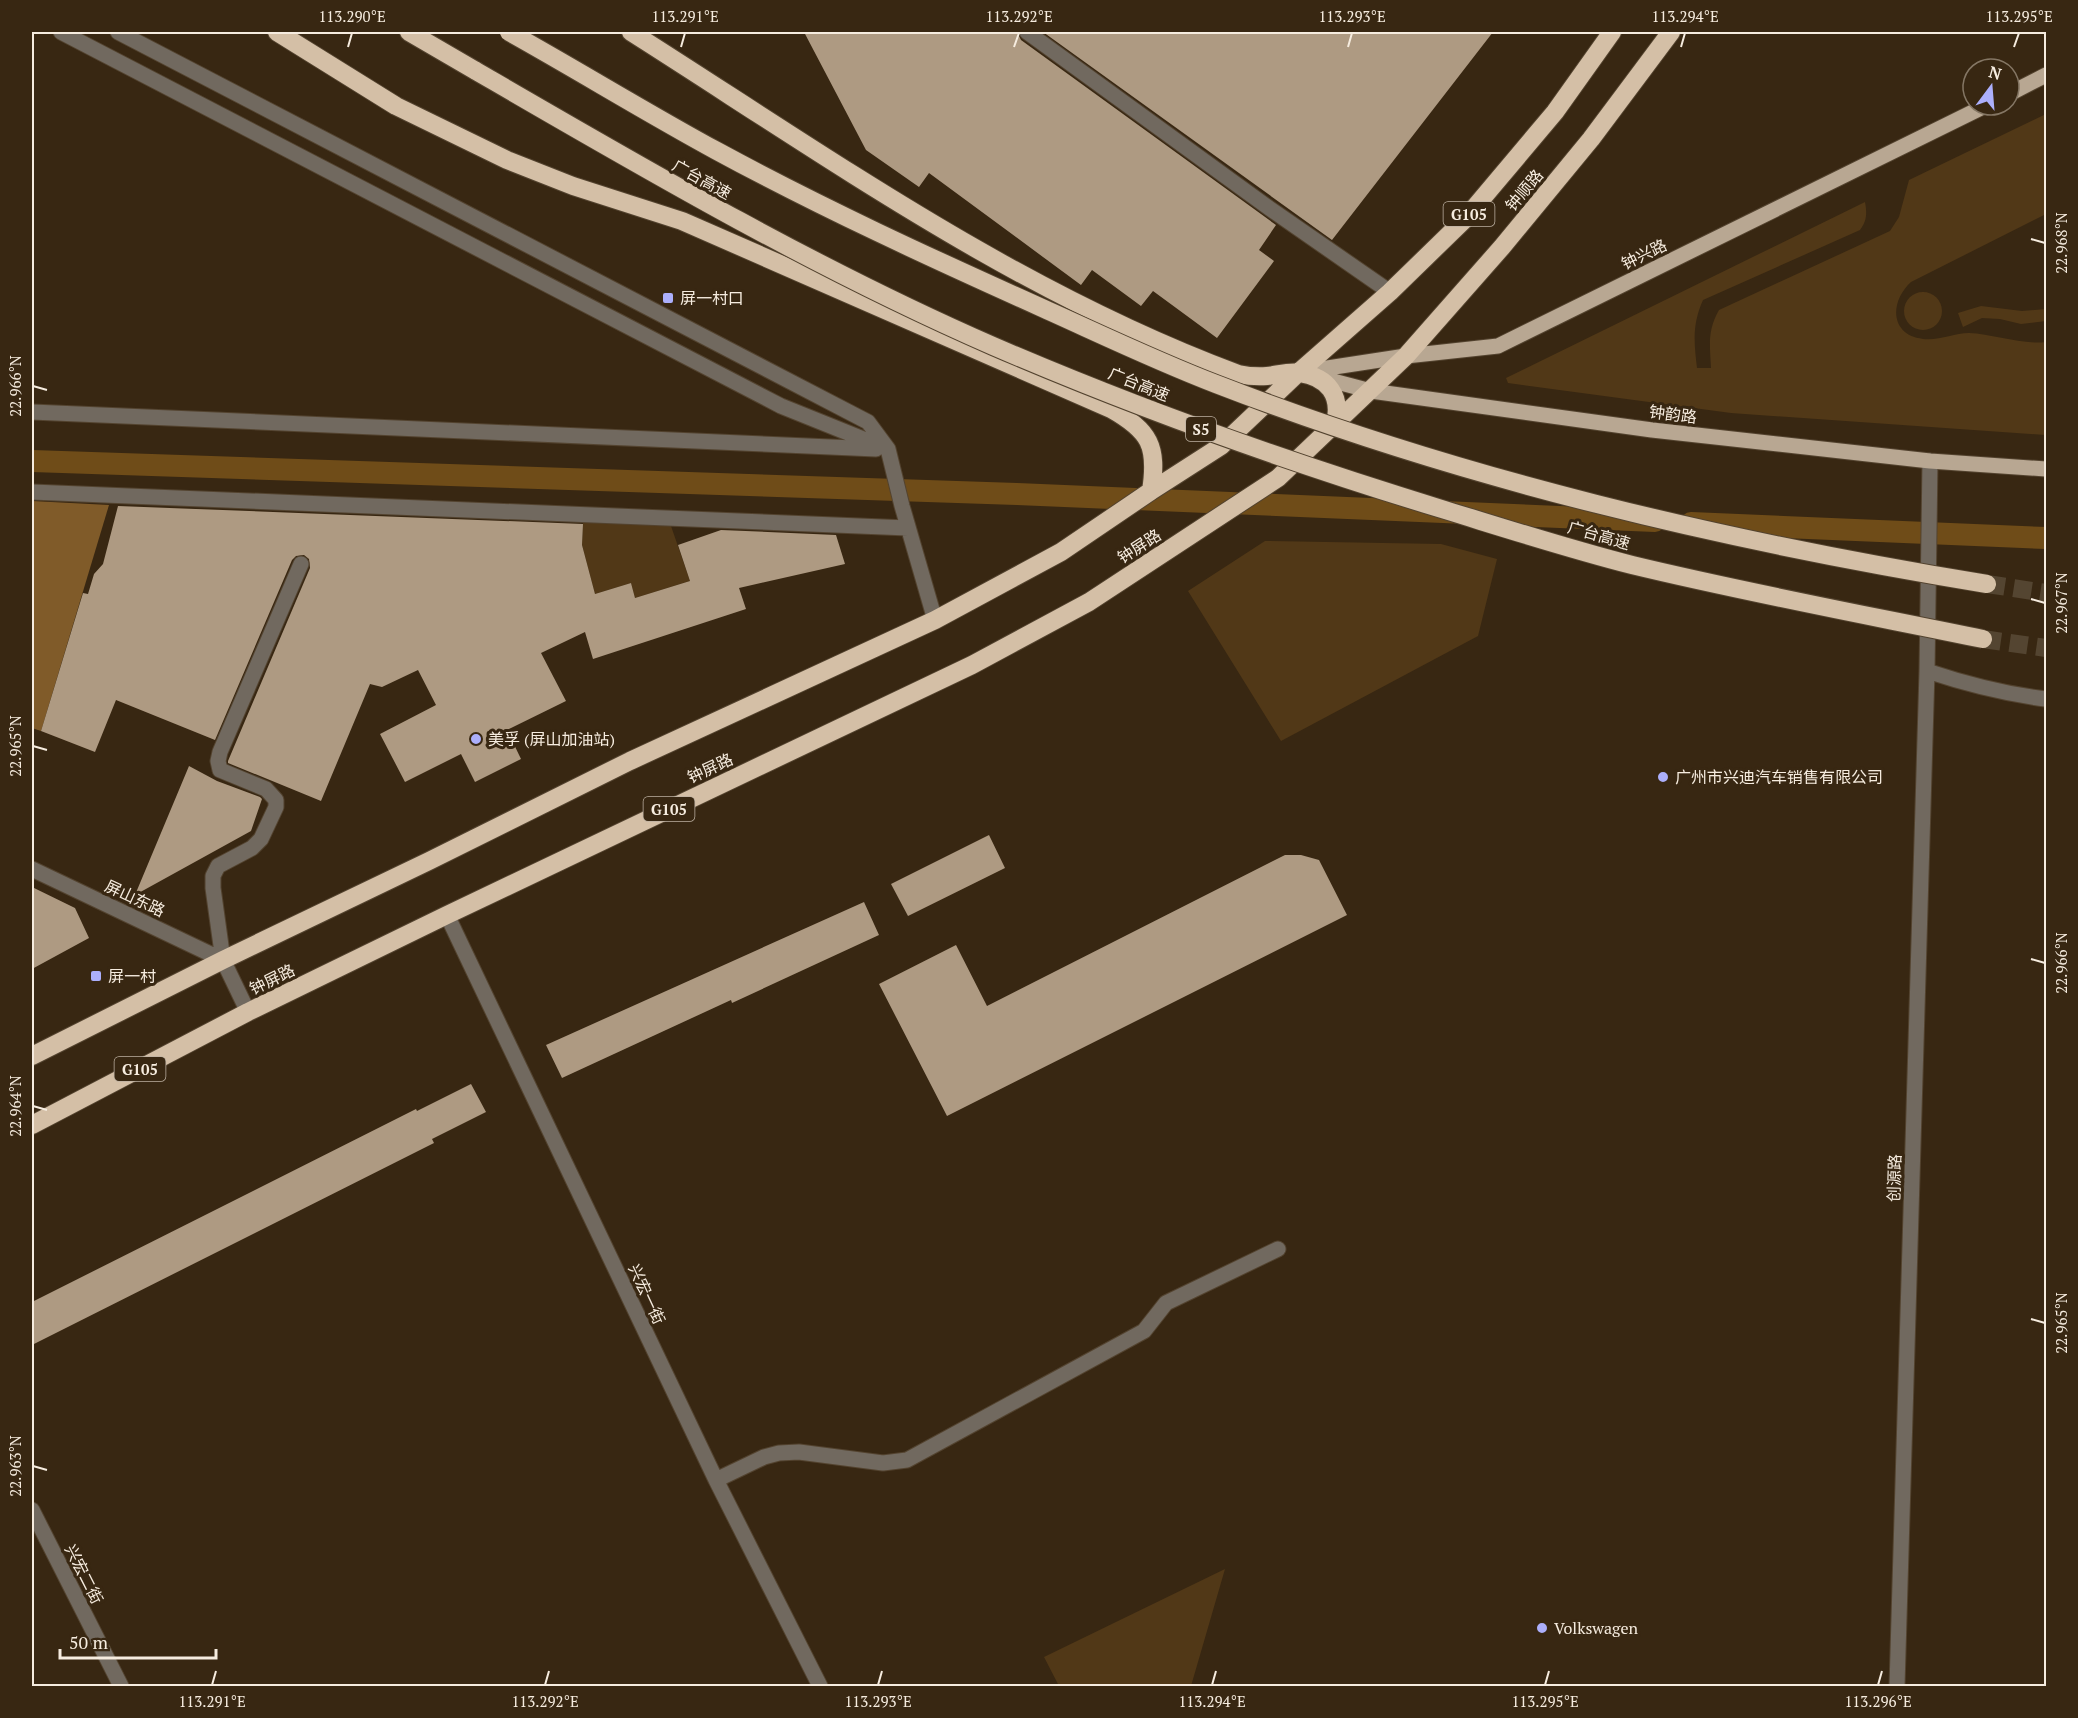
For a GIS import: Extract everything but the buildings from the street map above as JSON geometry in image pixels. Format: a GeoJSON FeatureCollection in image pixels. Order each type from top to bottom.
{"type":"FeatureCollection","features":[{"type":"Feature","properties":{"kind":"highway"},"geometry":{"type":"LineString","coordinates":[[277,32],[396,106],[507,160],[573,186],[682,222],[1111,409],[1130,419],[1145,434],[1155,467],[1151,491]]}},
{"type":"Feature","properties":{"kind":"highway","name":"广台高速"},"geometry":{"type":"LineString","coordinates":[[409,32],[658,177],[755,230],[992,345],[1170,418],[1330,474],[1630,564],[1983,639]]}},
{"type":"Feature","properties":{"kind":"highway","name":"广台高速"},"geometry":{"type":"LineString","coordinates":[[509,32],[717,151],[830,208],[968,274],[1218,385],[1368,439],[1564,495],[1676,523],[1880,567],[1987,584]]}},
{"type":"Feature","properties":{"kind":"highway"},"geometry":{"type":"LineString","coordinates":[[631,32],[827,159],[993,260],[1086,309],[1140,335],[1238,374],[1253,376],[1299,372],[1321,380],[1335,394],[1338,405],[1335,423]]}},
{"type":"Feature","properties":{"kind":"highway","name":"钟顺路"},"geometry":{"type":"LineString","coordinates":[[1299,372],[1390,292],[1464,220],[1555,112],[1612,32]]}},
{"type":"Feature","properties":{"kind":"highway","name":"钟顺路"},"geometry":{"type":"LineString","coordinates":[[1371,391],[1406,356],[1502,247],[1592,139],[1671,32]]}},
{"type":"Feature","properties":{"kind":"highway","name":"G105"},"geometry":{"type":"LineString","coordinates":[[32,1056],[630,761],[935,620],[1061,552],[1221,446],[1299,372]]}},
{"type":"Feature","properties":{"kind":"highway","name":"钟屏路"},"geometry":{"type":"LineString","coordinates":[[32,1125],[248,1012],[972,665],[1089,602],[1278,478],[1371,391]]}},
{"type":"Feature","properties":{"kind":"main road"},"geometry":{"type":"LineString","coordinates":[[2021,88],[2046,75]]}},
{"type":"Feature","properties":{"kind":"main road","name":"钟兴路"},"geometry":{"type":"LineString","coordinates":[[1299,372],[1406,356],[1498,346],[1963,117]]}},
{"type":"Feature","properties":{"kind":"main road","name":"钟韵路"},"geometry":{"type":"LineString","coordinates":[[1299,372],[1371,391],[1652,430],[1930,461],[2046,469]]}},
{"type":"Feature","properties":{"kind":"street"},"geometry":{"type":"LineString","coordinates":[[61,32],[781,406],[888,449]]}},
{"type":"Feature","properties":{"kind":"street"},"geometry":{"type":"LineString","coordinates":[[118,32],[868,422],[888,449],[935,620]]}},
{"type":"Feature","properties":{"kind":"street"},"geometry":{"type":"LineString","coordinates":[[1027,32],[1269,208],[1390,292]]}},
{"type":"Feature","properties":{"kind":"street"},"geometry":{"type":"LineString","coordinates":[[32,412],[888,449]]}},
{"type":"Feature","properties":{"kind":"street","name":"创源路"},"geometry":{"type":"LineString","coordinates":[[1898,1686],[1927,671],[1930,461]]}},
{"type":"Feature","properties":{"kind":"street"},"geometry":{"type":"LineString","coordinates":[[32,492],[908,528]]}},
{"type":"Feature","properties":{"kind":"street"},"geometry":{"type":"LineString","coordinates":[[248,1012],[223,960],[213,876],[218,866],[252,848],[261,838],[276,807],[276,800],[267,789],[220,770],[218,761],[301,564]]}},
{"type":"Feature","properties":{"kind":"street"},"geometry":{"type":"LineString","coordinates":[[1927,671],[1970,685],[2046,699]]}},
{"type":"Feature","properties":{"kind":"street","name":"屏山东路"},"geometry":{"type":"LineString","coordinates":[[32,869],[223,960]]}},
{"type":"Feature","properties":{"kind":"street","name":"兴宏一街"},"geometry":{"type":"LineString","coordinates":[[447,915],[716,1480],[820,1686]]}},
{"type":"Feature","properties":{"kind":"street"},"geometry":{"type":"LineString","coordinates":[[716,1480],[764,1457],[779,1453],[799,1452],[883,1463],[907,1460],[1144,1331],[1166,1303],[1278,1249]]}},
{"type":"Feature","properties":{"kind":"street","name":"兴宏二街"},"geometry":{"type":"LineString","coordinates":[[32,1510],[121,1686]]}},
{"type":"Feature","properties":{"kind":"shaded area"},"geometry":{"type":"Polygon","coordinates":[[[2046,114],[2046,214],[1911,282],[1899,298],[1896,316],[1904,331],[1923,339],[1969,333],[2028,342],[2046,342],[2046,435],[1731,413],[1508,383],[1506,378],[1865,202],[1866,217],[1860,230],[1703,300],[1695,334],[1697,368],[1711,368],[1711,332],[1719,310],[1890,231],[1899,217],[1909,180],[2046,114]]]}},
{"type":"Feature","properties":{"kind":"shaded area"},"geometry":{"type":"Polygon","coordinates":[[[1923,292],[1936,298],[1942,311],[1936,324],[1923,330],[1910,324],[1904,311],[1910,298],[1923,292]]]}},
{"type":"Feature","properties":{"kind":"shaded area"},"geometry":{"type":"Polygon","coordinates":[[[1981,306],[2022,311],[2046,309],[2046,321],[2021,324],[1982,318],[1963,327],[1958,313],[1981,306]]]}},
{"type":"Feature","properties":{"kind":"shaded area"},"geometry":{"type":"Polygon","coordinates":[[[32,501],[109,505],[41,731],[32,728],[32,501]]]}},
{"type":"Feature","properties":{"kind":"shaded area"},"geometry":{"type":"Polygon","coordinates":[[[583,522],[671,526],[690,581],[635,598],[631,583],[595,594],[582,545],[583,522]]]}},
{"type":"Feature","properties":{"kind":"shaded area"},"geometry":{"type":"Polygon","coordinates":[[[1265,541],[1441,544],[1497,559],[1478,636],[1281,741],[1188,591],[1265,541]]]}},
{"type":"Feature","properties":{"kind":"shaded area"},"geometry":{"type":"Polygon","coordinates":[[[1225,1569],[1191,1686],[1059,1686],[1044,1657],[1225,1569]]]}},
{"type":"Feature","properties":{"kind":"waterway"},"geometry":{"type":"LineString","coordinates":[[32,461],[1017,494],[1655,521]]}},
{"type":"Feature","properties":{"kind":"waterway"},"geometry":{"type":"LineString","coordinates":[[1691,523],[2046,538]]}},
{"type":"Feature","properties":{"kind":"tunnel"},"geometry":{"type":"LineString","coordinates":[[1987,584],[2046,593]]}},
{"type":"Feature","properties":{"kind":"tunnel"},"geometry":{"type":"LineString","coordinates":[[1983,639],[2046,648]]}},
{"type":"Feature","properties":{"kind":"place","name":"屏一村口"},"geometry":{"type":"Point","coordinates":[668,298]}},
{"type":"Feature","properties":{"kind":"place","name":"美孚 (屏山加油站)"},"geometry":{"type":"Point","coordinates":[476,739]}},
{"type":"Feature","properties":{"kind":"place","name":"广州市兴迪汽车销售有限公司"},"geometry":{"type":"Point","coordinates":[1663,777]}},
{"type":"Feature","properties":{"kind":"place","name":"屏一村"},"geometry":{"type":"Point","coordinates":[96,976]}},
{"type":"Feature","properties":{"kind":"place","name":"Volkswagen"},"geometry":{"type":"Point","coordinates":[1542,1628]}}]}
